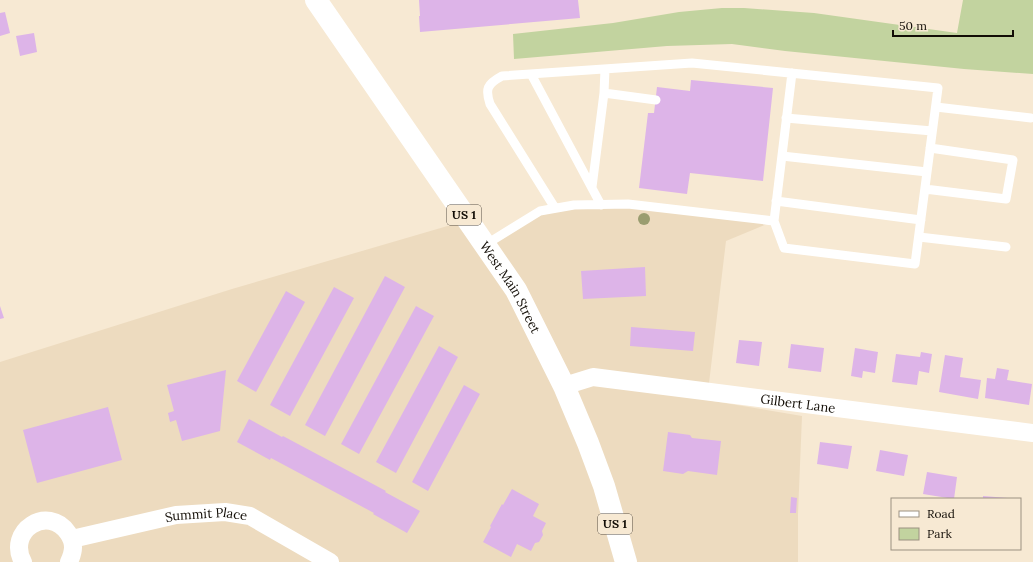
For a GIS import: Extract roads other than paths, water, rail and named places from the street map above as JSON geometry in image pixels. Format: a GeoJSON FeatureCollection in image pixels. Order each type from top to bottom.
{"type":"FeatureCollection","features":[{"type":"Feature","properties":{"kind":"main road","name":"West Main Street"},"geometry":{"type":"LineString","coordinates":[[316,0],[516,290],[564,386],[588,443],[604,486],[626,562]]}},
{"type":"Feature","properties":{"kind":"street","name":"Gilbert Lane"},"geometry":{"type":"LineString","coordinates":[[564,386],[594,377],[1033,433]]}},
{"type":"Feature","properties":{"kind":"street","name":"Summit Place"},"geometry":{"type":"LineString","coordinates":[[72,539],[176,514],[225,512],[250,516],[330,562]]}},
{"type":"Feature","properties":{"kind":"street"},"geometry":{"type":"LineString","coordinates":[[23,562],[19,550],[20,538],[26,529],[32,524],[40,521],[53,521],[64,526],[72,539],[73,553],[69,562]]}},
{"type":"Feature","properties":{"kind":"lane"},"geometry":{"type":"LineString","coordinates":[[555,208],[490,104],[487,95],[488,87],[493,81],[502,76],[692,64],[792,73],[938,88],[915,264],[784,248],[774,221],[792,73]]}},
{"type":"Feature","properties":{"kind":"lane"},"geometry":{"type":"LineString","coordinates":[[592,187],[606,70]]}},
{"type":"Feature","properties":{"kind":"lane"},"geometry":{"type":"LineString","coordinates":[[531,74],[601,204]]}},
{"type":"Feature","properties":{"kind":"lane"},"geometry":{"type":"LineString","coordinates":[[604,93],[656,100]]}},
{"type":"Feature","properties":{"kind":"lane"},"geometry":{"type":"LineString","coordinates":[[936,106],[1031,118]]}},
{"type":"Feature","properties":{"kind":"lane"},"geometry":{"type":"LineString","coordinates":[[786,118],[932,131]]}},
{"type":"Feature","properties":{"kind":"lane"},"geometry":{"type":"LineString","coordinates":[[925,189],[1006,199],[1013,160],[930,148]]}},
{"type":"Feature","properties":{"kind":"lane"},"geometry":{"type":"LineString","coordinates":[[782,156],[927,172]]}},
{"type":"Feature","properties":{"kind":"lane"},"geometry":{"type":"LineString","coordinates":[[776,201],[921,220]]}},
{"type":"Feature","properties":{"kind":"lane"},"geometry":{"type":"LineString","coordinates":[[485,245],[540,211],[574,205],[628,204],[774,221]]}},
{"type":"Feature","properties":{"kind":"lane"},"geometry":{"type":"LineString","coordinates":[[919,237],[1006,247]]}}]}
